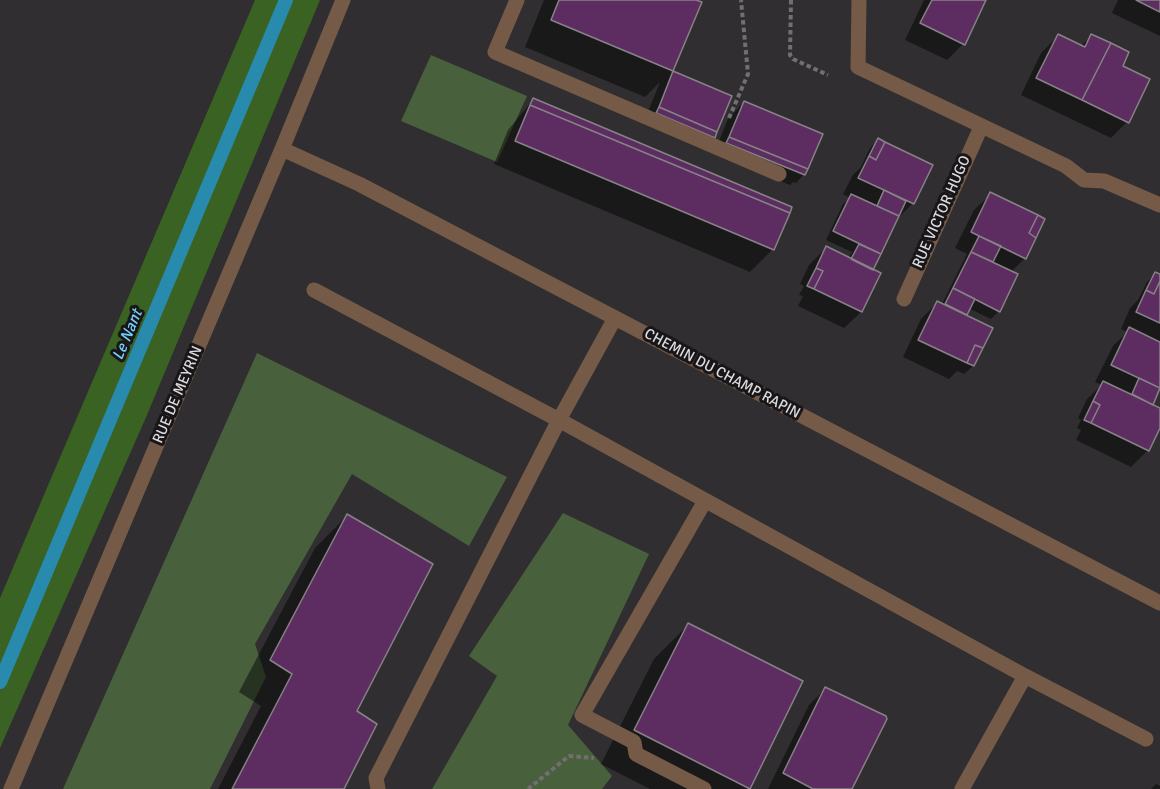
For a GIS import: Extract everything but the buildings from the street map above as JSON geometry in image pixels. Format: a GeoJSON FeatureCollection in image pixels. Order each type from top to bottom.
{"type":"FeatureCollection","features":[{"type":"Feature","properties":{"kind":"street","name":"RUE DE MEYRIN"},"geometry":{"type":"LineString","coordinates":[[11,789],[343,0]]}},
{"type":"Feature","properties":{"kind":"street"},"geometry":{"type":"LineString","coordinates":[[517,0],[495,52],[779,174]]}},
{"type":"Feature","properties":{"kind":"street"},"geometry":{"type":"LineString","coordinates":[[859,0],[858,67],[1066,166],[1084,180],[1104,180],[1160,206]]}},
{"type":"Feature","properties":{"kind":"street","name":"RUE VICTOR HUGO"},"geometry":{"type":"LineString","coordinates":[[904,299],[981,127]]}},
{"type":"Feature","properties":{"kind":"street","name":"CHEMIN DU CHAMP RAPIN"},"geometry":{"type":"LineString","coordinates":[[282,149],[359,184],[1160,603]]}},
{"type":"Feature","properties":{"kind":"street"},"geometry":{"type":"LineString","coordinates":[[314,290],[559,420],[1025,676],[1146,739]]}},
{"type":"Feature","properties":{"kind":"street"},"geometry":{"type":"LineString","coordinates":[[378,789],[376,778],[559,420],[615,318]]}},
{"type":"Feature","properties":{"kind":"street"},"geometry":{"type":"LineString","coordinates":[[704,789],[636,754],[634,742],[582,715],[705,501]]}},
{"type":"Feature","properties":{"kind":"street"},"geometry":{"type":"LineString","coordinates":[[962,789],[1025,676]]}},
{"type":"Feature","properties":{"kind":"path"},"geometry":{"type":"LineString","coordinates":[[739,96],[748,74],[741,0]]}},
{"type":"Feature","properties":{"kind":"path"},"geometry":{"type":"LineString","coordinates":[[528,789],[569,756],[618,760],[636,754]]}},
{"type":"Feature","properties":{"kind":"green space"},"geometry":{"type":"Polygon","coordinates":[[[255,0],[320,0],[147,415],[0,748],[0,598],[255,0]]]}},
{"type":"Feature","properties":{"kind":"green space"},"geometry":{"type":"Polygon","coordinates":[[[431,55],[527,96],[497,162],[401,121],[431,55]]]}},
{"type":"Feature","properties":{"kind":"green space"},"geometry":{"type":"Polygon","coordinates":[[[257,353],[507,477],[469,546],[352,474],[255,644],[266,677],[210,789],[63,789],[257,353]]]}},
{"type":"Feature","properties":{"kind":"green space"},"geometry":{"type":"Polygon","coordinates":[[[563,513],[649,554],[568,725],[612,776],[602,789],[432,789],[497,676],[469,656],[563,513]]]}},
{"type":"Feature","properties":{"kind":"waterway","name":"Le Nant"},"geometry":{"type":"LineString","coordinates":[[0,682],[286,0]]}}]}
